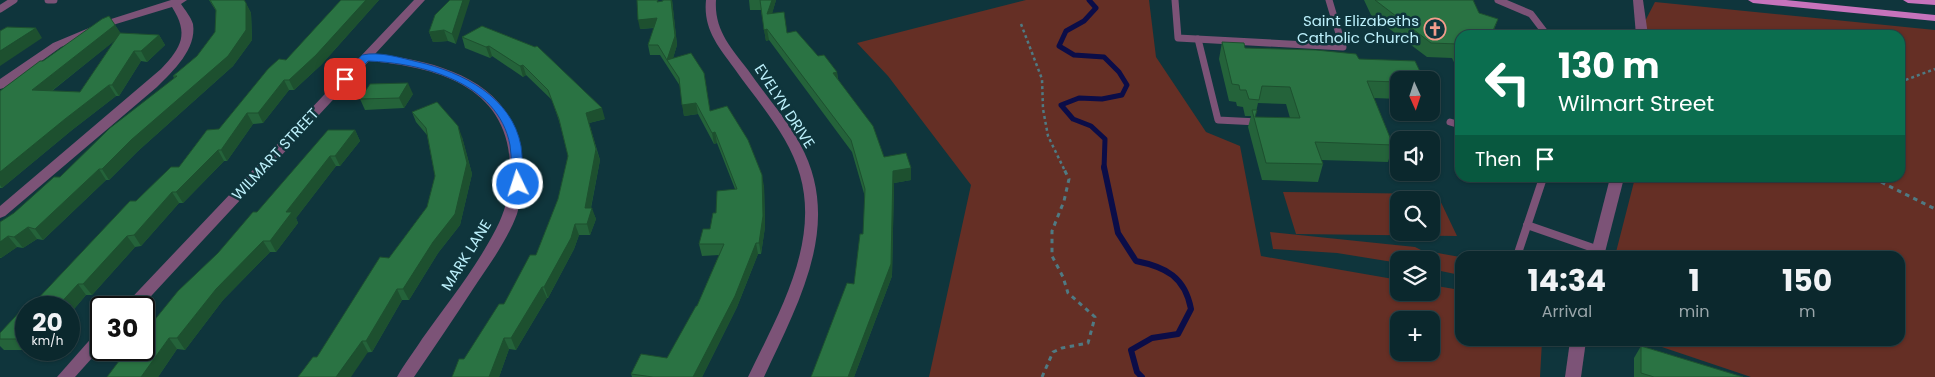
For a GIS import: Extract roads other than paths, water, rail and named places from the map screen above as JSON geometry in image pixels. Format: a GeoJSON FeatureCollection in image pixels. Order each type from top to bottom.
{"type":"FeatureCollection","features":[{"type":"Feature","properties":{"kind":"main road"},"geometry":{"type":"LineString","coordinates":[[1753,0],[1935,18]]}},
{"type":"Feature","properties":{"kind":"main road"},"geometry":{"type":"LineString","coordinates":[[1908,0],[1935,2]]}},
{"type":"Feature","properties":{"kind":"street","name":"WILMART STREET"},"geometry":{"type":"LineString","coordinates":[[141,296],[420,0]]}},
{"type":"Feature","properties":{"kind":"street","name":"EVELYN DRIVE"},"geometry":{"type":"LineString","coordinates":[[711,0],[710,15],[722,43],[794,146],[805,168],[812,204],[811,239],[802,274],[756,377]]}},
{"type":"Feature","properties":{"kind":"street"},"geometry":{"type":"LineString","coordinates":[[1638,0],[1641,30]]}},
{"type":"Feature","properties":{"kind":"street"},"geometry":{"type":"LineString","coordinates":[[0,85],[57,45],[112,22],[179,1],[187,23],[186,38],[175,63],[153,84],[0,213]]}},
{"type":"Feature","properties":{"kind":"street","name":"MARK LANE"},"geometry":{"type":"LineString","coordinates":[[365,58],[391,59],[435,69],[465,82],[490,98],[506,120],[515,145],[518,184],[513,204],[497,243],[405,377]]}},
{"type":"Feature","properties":{"kind":"street"},"geometry":{"type":"LineString","coordinates":[[1599,251],[1616,182]]}},
{"type":"Feature","properties":{"kind":"street"},"geometry":{"type":"LineString","coordinates":[[1573,377],[1577,346]]}},
{"type":"Feature","properties":{"kind":"street"},"geometry":{"type":"LineString","coordinates":[[65,377],[90,350]]}},
{"type":"Feature","properties":{"kind":"lane"},"geometry":{"type":"LineString","coordinates":[[0,9],[14,0]]}},
{"type":"Feature","properties":{"kind":"lane"},"geometry":{"type":"LineString","coordinates":[[48,0],[54,0]]}},
{"type":"Feature","properties":{"kind":"lane"},"geometry":{"type":"LineString","coordinates":[[1175,0],[1178,38],[1343,47],[1329,0]]}},
{"type":"Feature","properties":{"kind":"lane"},"geometry":{"type":"LineString","coordinates":[[1498,0],[1531,14],[1543,30]]}},
{"type":"Feature","properties":{"kind":"lane"},"geometry":{"type":"LineString","coordinates":[[1198,39],[1218,120],[1263,123]]}},
{"type":"Feature","properties":{"kind":"lane"},"geometry":{"type":"LineString","coordinates":[[1450,122],[1455,124]]}},
{"type":"Feature","properties":{"kind":"lane"},"geometry":{"type":"LineString","coordinates":[[1519,251],[1542,182]]}},
{"type":"Feature","properties":{"kind":"lane"},"geometry":{"type":"LineString","coordinates":[[1527,225],[1593,251]]}},
{"type":"Feature","properties":{"kind":"waterway"},"geometry":{"type":"LineString","coordinates":[[1089,0],[1096,8],[1084,21],[1066,31],[1059,46],[1074,55],[1104,57],[1119,72],[1127,85],[1122,95],[1102,99],[1079,98],[1061,105],[1073,119],[1091,126],[1105,139],[1104,167]]}},
{"type":"Feature","properties":{"kind":"waterway"},"geometry":{"type":"LineString","coordinates":[[1104,167],[1118,233],[1136,261],[1165,270],[1179,281],[1188,298],[1191,309],[1178,334],[1152,338],[1131,350],[1137,372],[1142,377]]}},
{"type":"Feature","properties":{"kind":"place","name":"Saint Elizabeths Catholic Church"},"geometry":{"type":"Point","coordinates":[1435,29]}}]}
